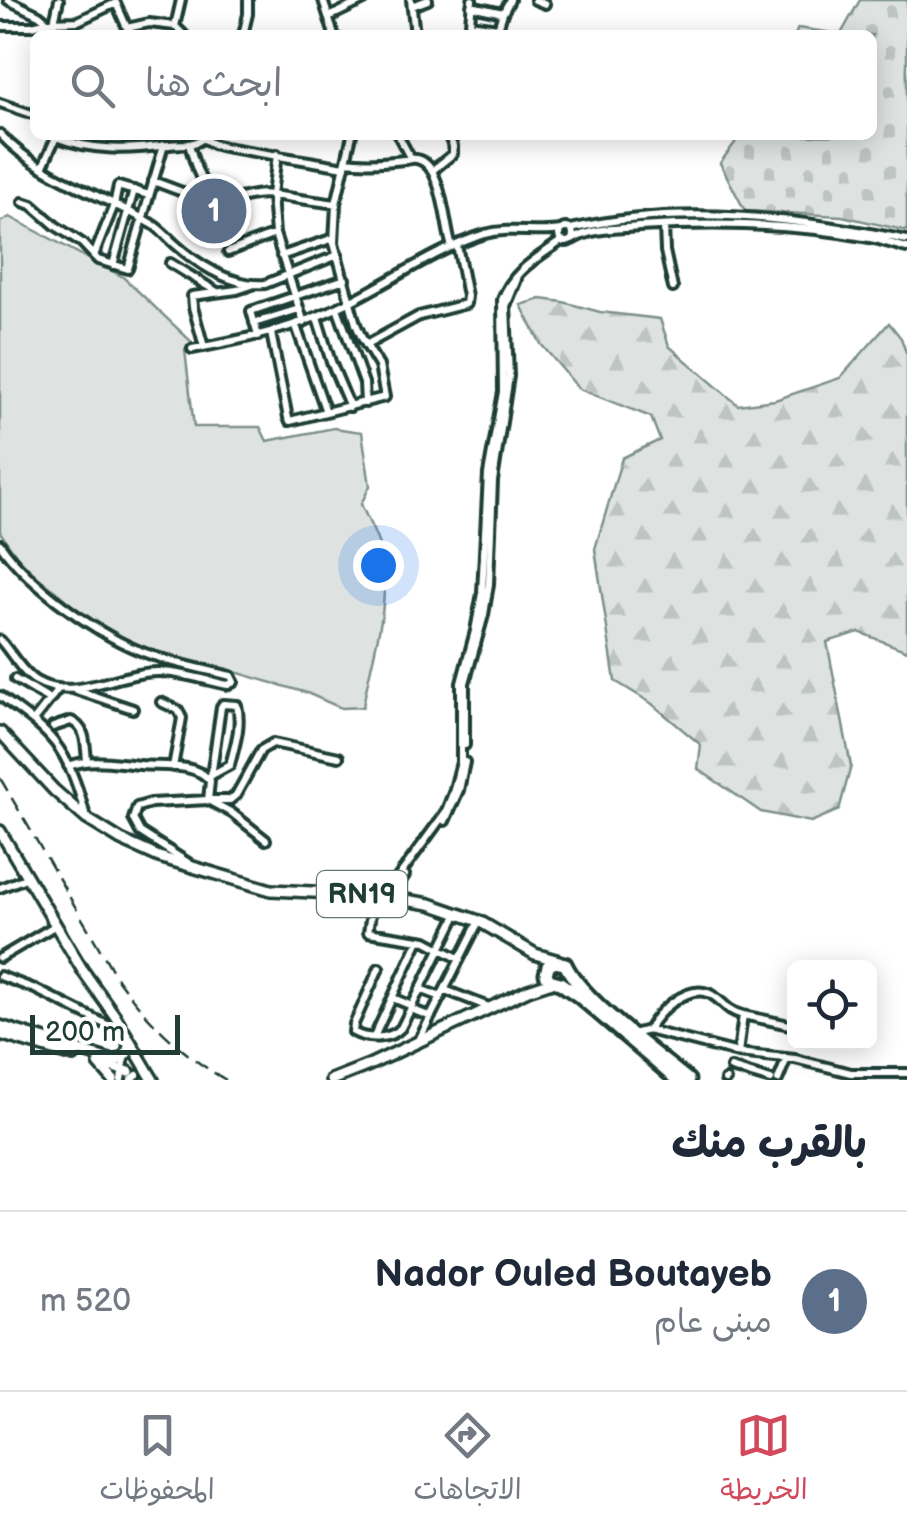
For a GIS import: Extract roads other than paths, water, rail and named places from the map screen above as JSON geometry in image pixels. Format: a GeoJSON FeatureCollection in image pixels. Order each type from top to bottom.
{"type":"FeatureCollection","features":[{"type":"Feature","properties":{"kind":"highway","name":"RN19"},"geometry":{"type":"LineString","coordinates":[[555,977],[568,967],[559,961]]}},
{"type":"Feature","properties":{"kind":"highway","name":"RN19"},"geometry":{"type":"LineString","coordinates":[[555,977],[688,1080]]}},
{"type":"Feature","properties":{"kind":"highway","name":"RN19"},"geometry":{"type":"LineString","coordinates":[[555,977],[677,1080]]}},
{"type":"Feature","properties":{"kind":"main road","name":"RN19"},"geometry":{"type":"LineString","coordinates":[[0,732],[87,819],[140,850],[271,890],[374,895],[430,904],[480,921],[534,954],[559,961]]}},
{"type":"Feature","properties":{"kind":"main road"},"geometry":{"type":"LineString","coordinates":[[0,831],[83,972],[123,1029],[130,1068]]}},
{"type":"Feature","properties":{"kind":"main road","name":"RN19"},"geometry":{"type":"LineString","coordinates":[[534,954],[555,977]]}},
{"type":"Feature","properties":{"kind":"main road"},"geometry":{"type":"LineString","coordinates":[[331,1080],[555,977]]}},
{"type":"Feature","properties":{"kind":"main road"},"geometry":{"type":"LineString","coordinates":[[0,1030],[130,1068]]}},
{"type":"Feature","properties":{"kind":"main road"},"geometry":{"type":"LineString","coordinates":[[103,1062],[116,1061],[153,1080]]}},
{"type":"Feature","properties":{"kind":"main road"},"geometry":{"type":"LineString","coordinates":[[103,1062],[113,1080]]}},
{"type":"Feature","properties":{"kind":"street"},"geometry":{"type":"LineString","coordinates":[[8,0],[23,3],[58,30]]}},
{"type":"Feature","properties":{"kind":"street"},"geometry":{"type":"LineString","coordinates":[[51,22],[59,0]]}},
{"type":"Feature","properties":{"kind":"street"},"geometry":{"type":"LineString","coordinates":[[0,26],[78,21],[116,2],[127,28],[149,23],[168,28],[181,0]]}},
{"type":"Feature","properties":{"kind":"street"},"geometry":{"type":"LineString","coordinates":[[244,30],[248,0]]}},
{"type":"Feature","properties":{"kind":"street"},"geometry":{"type":"LineString","coordinates":[[324,0],[333,30]]}},
{"type":"Feature","properties":{"kind":"street"},"geometry":{"type":"LineString","coordinates":[[329,17],[364,0]]}},
{"type":"Feature","properties":{"kind":"street"},"geometry":{"type":"LineString","coordinates":[[414,30],[411,3],[428,0]]}},
{"type":"Feature","properties":{"kind":"street"},"geometry":{"type":"LineString","coordinates":[[498,30],[510,0]]}},
{"type":"Feature","properties":{"kind":"street"},"geometry":{"type":"LineString","coordinates":[[535,0],[545,4]]}},
{"type":"Feature","properties":{"kind":"street"},"geometry":{"type":"LineString","coordinates":[[469,30],[471,2],[503,13]]}},
{"type":"Feature","properties":{"kind":"street"},"geometry":{"type":"LineString","coordinates":[[470,24],[490,30]]}},
{"type":"Feature","properties":{"kind":"street"},"geometry":{"type":"LineString","coordinates":[[0,103],[30,113]]}},
{"type":"Feature","properties":{"kind":"street"},"geometry":{"type":"LineString","coordinates":[[0,134],[16,151],[59,178],[157,227],[212,270],[253,284]]}},
{"type":"Feature","properties":{"kind":"street"},"geometry":{"type":"LineString","coordinates":[[43,166],[58,140]]}},
{"type":"Feature","properties":{"kind":"street"},"geometry":{"type":"LineString","coordinates":[[72,140],[110,149],[160,146],[173,140]]}},
{"type":"Feature","properties":{"kind":"street"},"geometry":{"type":"LineString","coordinates":[[24,202],[98,260],[126,270],[130,268],[154,182],[160,146],[157,140]]}},
{"type":"Feature","properties":{"kind":"street"},"geometry":{"type":"LineString","coordinates":[[178,140],[189,144],[198,140]]}},
{"type":"Feature","properties":{"kind":"street"},"geometry":{"type":"LineString","coordinates":[[208,140],[213,144],[346,164],[411,159],[425,161],[433,170],[466,304],[419,316],[366,345]]}},
{"type":"Feature","properties":{"kind":"street"},"geometry":{"type":"LineString","coordinates":[[271,333],[288,420],[386,395],[378,366],[350,302],[334,238],[336,204],[351,140]]}},
{"type":"Feature","properties":{"kind":"street"},"geometry":{"type":"LineString","coordinates":[[401,140],[411,159]]}},
{"type":"Feature","properties":{"kind":"street"},"geometry":{"type":"LineString","coordinates":[[450,140],[453,146]]}},
{"type":"Feature","properties":{"kind":"street"},"geometry":{"type":"LineString","coordinates":[[433,170],[450,158],[455,140]]}},
{"type":"Feature","properties":{"kind":"street"},"geometry":{"type":"LineString","coordinates":[[189,144],[201,180],[224,199],[254,193],[336,204]]}},
{"type":"Feature","properties":{"kind":"street"},"geometry":{"type":"LineString","coordinates":[[277,154],[272,195],[275,234],[295,296],[309,369],[326,412]]}},
{"type":"Feature","properties":{"kind":"street"},"geometry":{"type":"LineString","coordinates":[[154,182],[194,196],[210,190]]}},
{"type":"Feature","properties":{"kind":"street"},"geometry":{"type":"LineString","coordinates":[[94,256],[118,186],[149,194]]}},
{"type":"Feature","properties":{"kind":"street"},"geometry":{"type":"LineString","coordinates":[[113,265],[134,190]]}},
{"type":"Feature","properties":{"kind":"street"},"geometry":{"type":"LineString","coordinates":[[393,897],[399,880],[445,813],[460,762],[460,683],[482,593],[488,474],[503,392],[502,300],[517,274],[565,237],[620,219],[686,216],[748,222],[873,238],[907,248]]}},
{"type":"Feature","properties":{"kind":"street"},"geometry":{"type":"LineString","coordinates":[[192,349],[300,324],[454,246],[496,231],[545,231],[565,237],[664,226],[811,222],[907,240]]}},
{"type":"Feature","properties":{"kind":"street"},"geometry":{"type":"LineString","coordinates":[[664,226],[673,288]]}},
{"type":"Feature","properties":{"kind":"street"},"geometry":{"type":"LineString","coordinates":[[228,252],[275,234]]}},
{"type":"Feature","properties":{"kind":"street"},"geometry":{"type":"LineString","coordinates":[[281,256],[334,238]]}},
{"type":"Feature","properties":{"kind":"street"},"geometry":{"type":"LineString","coordinates":[[204,347],[192,298],[195,295],[268,282],[338,255]]}},
{"type":"Feature","properties":{"kind":"street"},"geometry":{"type":"LineString","coordinates":[[170,262],[218,293]]}},
{"type":"Feature","properties":{"kind":"street"},"geometry":{"type":"LineString","coordinates":[[258,336],[250,310],[345,278]]}},
{"type":"Feature","properties":{"kind":"street"},"geometry":{"type":"LineString","coordinates":[[336,308],[364,384],[365,403]]}},
{"type":"Feature","properties":{"kind":"street"},"geometry":{"type":"LineString","coordinates":[[254,323],[298,309]]}},
{"type":"Feature","properties":{"kind":"street"},"geometry":{"type":"LineString","coordinates":[[317,317],[350,407]]}},
{"type":"Feature","properties":{"kind":"street"},"geometry":{"type":"LineString","coordinates":[[0,544],[28,578],[97,629],[152,656],[234,680],[228,685],[154,672],[59,688],[32,677],[0,640]]}},
{"type":"Feature","properties":{"kind":"street"},"geometry":{"type":"LineString","coordinates":[[15,679],[50,700]]}},
{"type":"Feature","properties":{"kind":"street"},"geometry":{"type":"LineString","coordinates":[[33,722],[59,688]]}},
{"type":"Feature","properties":{"kind":"street"},"geometry":{"type":"LineString","coordinates":[[71,688],[133,709]]}},
{"type":"Feature","properties":{"kind":"street"},"geometry":{"type":"LineString","coordinates":[[0,696],[56,744],[87,819]]}},
{"type":"Feature","properties":{"kind":"street"},"geometry":{"type":"LineString","coordinates":[[161,702],[178,710],[182,718],[173,767]]}},
{"type":"Feature","properties":{"kind":"street"},"geometry":{"type":"LineString","coordinates":[[208,800],[210,776],[221,707],[236,705],[240,718],[230,765],[210,776]]}},
{"type":"Feature","properties":{"kind":"street"},"geometry":{"type":"LineString","coordinates":[[52,727],[72,720],[78,724],[87,760]]}},
{"type":"Feature","properties":{"kind":"street"},"geometry":{"type":"LineString","coordinates":[[195,868],[140,832],[134,824],[137,808],[151,803],[234,798],[262,750],[273,743],[339,757]]}},
{"type":"Feature","properties":{"kind":"street"},"geometry":{"type":"LineString","coordinates":[[68,766],[87,760],[173,767],[210,776]]}},
{"type":"Feature","properties":{"kind":"street"},"geometry":{"type":"LineString","coordinates":[[208,800],[223,806],[266,840]]}},
{"type":"Feature","properties":{"kind":"street"},"geometry":{"type":"LineString","coordinates":[[0,888],[28,877]]}},
{"type":"Feature","properties":{"kind":"street"},"geometry":{"type":"LineString","coordinates":[[374,895],[368,932],[420,940],[460,959]]}},
{"type":"Feature","properties":{"kind":"street"},"geometry":{"type":"LineString","coordinates":[[379,968],[352,1029],[355,1034],[394,1035],[402,1028],[458,914]]}},
{"type":"Feature","properties":{"kind":"street"},"geometry":{"type":"LineString","coordinates":[[418,1041],[480,921]]}},
{"type":"Feature","properties":{"kind":"street"},"geometry":{"type":"LineString","coordinates":[[0,958],[56,925]]}},
{"type":"Feature","properties":{"kind":"street"},"geometry":{"type":"LineString","coordinates":[[374,1037],[420,940]]}},
{"type":"Feature","properties":{"kind":"street"},"geometry":{"type":"LineString","coordinates":[[0,976],[123,1029]]}},
{"type":"Feature","properties":{"kind":"street"},"geometry":{"type":"LineString","coordinates":[[420,989],[490,1007]]}},
{"type":"Feature","properties":{"kind":"street"},"geometry":{"type":"LineString","coordinates":[[648,1030],[666,1008],[696,992],[709,994],[728,1010],[787,1024]]}},
{"type":"Feature","properties":{"kind":"street"},"geometry":{"type":"LineString","coordinates":[[392,998],[431,1018]]}},
{"type":"Feature","properties":{"kind":"street"},"geometry":{"type":"LineString","coordinates":[[738,1053],[743,1015]]}},
{"type":"Feature","properties":{"kind":"street"},"geometry":{"type":"LineString","coordinates":[[633,1034],[648,1030],[738,1053],[787,1058],[851,1074],[907,1073]]}},
{"type":"Feature","properties":{"kind":"street"},"geometry":{"type":"LineString","coordinates":[[731,1068],[774,1080],[787,1058]]}},
{"type":"Feature","properties":{"kind":"railway"},"geometry":{"type":"LineString","coordinates":[[0,778],[118,980],[167,1036],[226,1080]]}},
{"type":"Feature","properties":{"kind":"place","name":"Nador Ouled Boutayeb"},"geometry":{"type":"Point","coordinates":[214,211]}}]}
